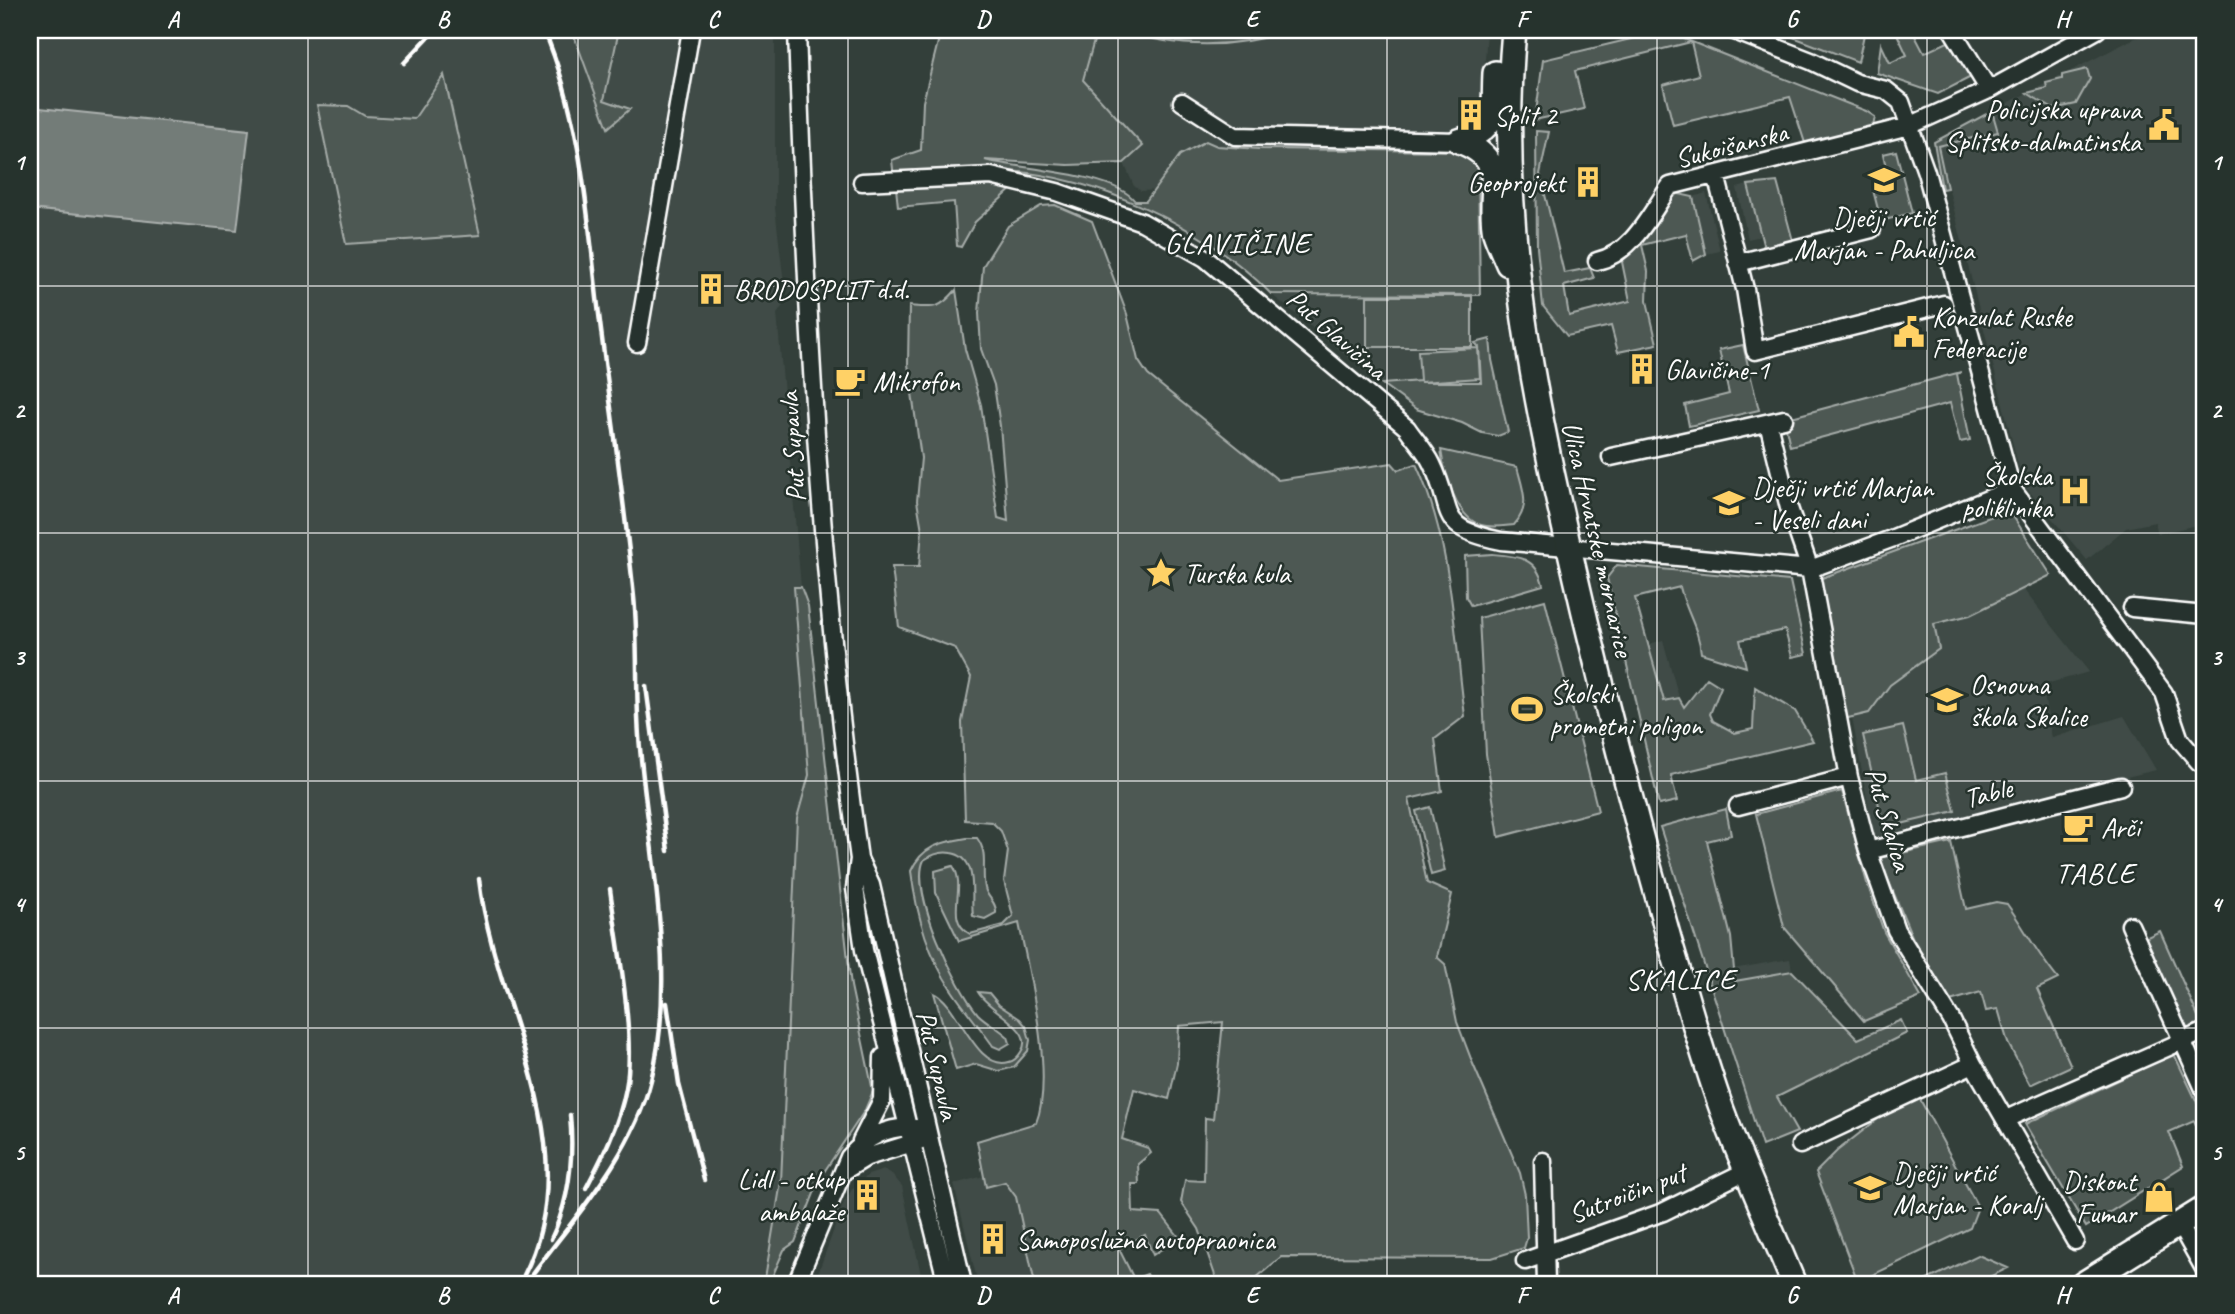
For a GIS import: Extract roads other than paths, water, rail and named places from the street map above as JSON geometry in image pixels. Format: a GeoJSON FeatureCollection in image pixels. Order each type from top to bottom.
{"type":"FeatureCollection","features":[{"type":"Feature","properties":{"kind":"main road"},"geometry":{"type":"LineString","coordinates":[[1459,141],[1482,131],[1491,121],[1495,61],[1507,30]]}},
{"type":"Feature","properties":{"kind":"main road","name":"Ulica Hrvatske mornarice"},"geometry":{"type":"LineString","coordinates":[[1514,30],[1509,143],[1517,286],[1544,444],[1603,693],[1663,916],[1717,1095],[1794,1284]]}},
{"type":"Feature","properties":{"kind":"main road"},"geometry":{"type":"LineString","coordinates":[[1459,141],[1473,146],[1489,159],[1494,177],[1495,233],[1517,286]]}},
{"type":"Feature","properties":{"kind":"main road"},"geometry":{"type":"LineString","coordinates":[[2083,1284],[2205,1208]]}},
{"type":"Feature","properties":{"kind":"street"},"geometry":{"type":"LineString","coordinates":[[638,343],[691,30]]}},
{"type":"Feature","properties":{"kind":"street","name":"Put Supavla"},"geometry":{"type":"LineString","coordinates":[[797,30],[817,434],[835,671],[859,859],[857,901],[864,950],[947,1284]]}},
{"type":"Feature","properties":{"kind":"street"},"geometry":{"type":"LineString","coordinates":[[1732,30],[1857,83],[1886,90],[1901,102],[1926,172],[2012,489],[2164,693],[2180,740],[2188,752],[2199,762],[2205,762]]}},
{"type":"Feature","properties":{"kind":"street"},"geometry":{"type":"LineString","coordinates":[[1952,30],[1989,90]]}},
{"type":"Feature","properties":{"kind":"street","name":"Sukoišanska"},"geometry":{"type":"LineString","coordinates":[[1597,261],[1611,258],[1631,242],[1670,186],[1909,126],[1989,90],[2092,31]]}},
{"type":"Feature","properties":{"kind":"street"},"geometry":{"type":"LineString","coordinates":[[1182,102],[1235,136],[1459,141]]}},
{"type":"Feature","properties":{"kind":"street"},"geometry":{"type":"LineString","coordinates":[[1716,175],[1738,263],[1755,351],[1944,304]]}},
{"type":"Feature","properties":{"kind":"street","name":"Put Glavičina"},"geometry":{"type":"LineString","coordinates":[[862,182],[991,176],[1067,195],[1142,222],[1205,258],[1407,428],[1432,464],[1444,505],[1456,524],[1471,535],[1502,541],[1810,569]]}},
{"type":"Feature","properties":{"kind":"street"},"geometry":{"type":"LineString","coordinates":[[1738,263],[1872,229]]}},
{"type":"Feature","properties":{"kind":"street"},"geometry":{"type":"LineString","coordinates":[[1611,457],[1776,421],[1789,508],[1810,569],[2012,489]]}},
{"type":"Feature","properties":{"kind":"street","name":"Put Skalica"},"geometry":{"type":"LineString","coordinates":[[1810,569],[1849,777],[1868,851],[1896,930],[1951,1019],[1973,1065],[2075,1241]]}},
{"type":"Feature","properties":{"kind":"street"},"geometry":{"type":"LineString","coordinates":[[2132,608],[2205,615]]}},
{"type":"Feature","properties":{"kind":"street"},"geometry":{"type":"LineString","coordinates":[[1738,806],[1849,777]]}},
{"type":"Feature","properties":{"kind":"street","name":"Table"},"geometry":{"type":"LineString","coordinates":[[1868,851],[2121,786]]}},
{"type":"Feature","properties":{"kind":"street","name":"Put Supavla"},"geometry":{"type":"LineString","coordinates":[[859,859],[871,885],[925,1130],[963,1284]]}},
{"type":"Feature","properties":{"kind":"street"},"geometry":{"type":"LineString","coordinates":[[2130,925],[2180,1042],[2205,1091]]}},
{"type":"Feature","properties":{"kind":"street"},"geometry":{"type":"LineString","coordinates":[[796,1284],[842,1173],[882,1100],[883,1030]]}},
{"type":"Feature","properties":{"kind":"street"},"geometry":{"type":"LineString","coordinates":[[2006,1119],[2205,1031]]}},
{"type":"Feature","properties":{"kind":"street"},"geometry":{"type":"LineString","coordinates":[[1800,1145],[1973,1065]]}},
{"type":"Feature","properties":{"kind":"street"},"geometry":{"type":"LineString","coordinates":[[859,1146],[880,1132],[908,1127],[925,1130]]}},
{"type":"Feature","properties":{"kind":"street"},"geometry":{"type":"LineString","coordinates":[[842,1173],[867,1157],[913,1144],[925,1130]]}},
{"type":"Feature","properties":{"kind":"street"},"geometry":{"type":"LineString","coordinates":[[1543,1161],[1546,1284]]}},
{"type":"Feature","properties":{"kind":"street","name":"Sutroičin put"},"geometry":{"type":"LineString","coordinates":[[1525,1261],[1662,1212],[1746,1171]]}},
{"type":"Feature","properties":{"kind":"street"},"geometry":{"type":"LineString","coordinates":[[2179,1224],[2205,1270]]}},
{"type":"Feature","properties":{"kind":"railway"},"geometry":{"type":"LineString","coordinates":[[404,63],[435,30]]}},
{"type":"Feature","properties":{"kind":"railway"},"geometry":{"type":"LineString","coordinates":[[525,1284],[598,1187],[630,1135],[651,1080],[659,1040],[662,999],[659,914],[640,748],[635,616],[626,523],[580,162],[566,95],[544,30]]}},
{"type":"Feature","properties":{"kind":"railway"},"geometry":{"type":"LineString","coordinates":[[646,686],[668,851]]}},
{"type":"Feature","properties":{"kind":"railway"},"geometry":{"type":"LineString","coordinates":[[479,879],[488,929],[532,1077],[543,1127],[547,1176],[542,1226],[524,1275]]}},
{"type":"Feature","properties":{"kind":"railway"},"geometry":{"type":"LineString","coordinates":[[586,1188],[615,1127],[623,1102],[628,1067],[627,1017],[610,889]]}},
{"type":"Feature","properties":{"kind":"railway"},"geometry":{"type":"LineString","coordinates":[[667,1003],[679,1084],[704,1180]]}},
{"type":"Feature","properties":{"kind":"railway"},"geometry":{"type":"LineString","coordinates":[[551,1239],[563,1209],[569,1178],[570,1115]]}},
{"type":"Feature","properties":{"kind":"place","name":"Split 2"},"geometry":{"type":"Point","coordinates":[1471,115]}},
{"type":"Feature","properties":{"kind":"place","name":"Policijska uprava Splitsko-dalmatinska"},"geometry":{"type":"Point","coordinates":[2164,125]}},
{"type":"Feature","properties":{"kind":"place","name":"Dječji vrtić Marjan - Pahuljica"},"geometry":{"type":"Point","coordinates":[1884,180]}},
{"type":"Feature","properties":{"kind":"place","name":"Geoprojekt"},"geometry":{"type":"Point","coordinates":[1588,182]}},
{"type":"Feature","properties":{"kind":"place","name":"BRODOSPLIT d.d."},"geometry":{"type":"Point","coordinates":[711,289]}},
{"type":"Feature","properties":{"kind":"place","name":"Konzulat Ruske Federacije"},"geometry":{"type":"Point","coordinates":[1909,332]}},
{"type":"Feature","properties":{"kind":"place","name":"Glavičine-1"},"geometry":{"type":"Point","coordinates":[1642,369]}},
{"type":"Feature","properties":{"kind":"place","name":"Mikrofon"},"geometry":{"type":"Point","coordinates":[850,381]}},
{"type":"Feature","properties":{"kind":"place","name":"Školska poliklinika"},"geometry":{"type":"Point","coordinates":[2075,491]}},
{"type":"Feature","properties":{"kind":"place","name":"Dječji vrtić Marjan - Veseli dani"},"geometry":{"type":"Point","coordinates":[1729,503]}},
{"type":"Feature","properties":{"kind":"place","name":"Turska kula"},"geometry":{"type":"Point","coordinates":[1161,573]}},
{"type":"Feature","properties":{"kind":"place","name":"Osnovna škola Skalice"},"geometry":{"type":"Point","coordinates":[1947,700]}},
{"type":"Feature","properties":{"kind":"place","name":"Školski prometni poligon"},"geometry":{"type":"Point","coordinates":[1527,709]}},
{"type":"Feature","properties":{"kind":"place","name":"Arči"},"geometry":{"type":"Point","coordinates":[2078,827]}},
{"type":"Feature","properties":{"kind":"place","name":"Dječji vrtić Marjan - Koralj"},"geometry":{"type":"Point","coordinates":[1870,1188]}},
{"type":"Feature","properties":{"kind":"place","name":"Lidl - otkup ambalaže"},"geometry":{"type":"Point","coordinates":[867,1195]}},
{"type":"Feature","properties":{"kind":"place","name":"Diskont Fumar"},"geometry":{"type":"Point","coordinates":[2159,1197]}},
{"type":"Feature","properties":{"kind":"place","name":"Samoposlužna autopraonica"},"geometry":{"type":"Point","coordinates":[993,1239]}},
{"type":"Feature","properties":{"kind":"district","name":"GLAVIČINE"},"geometry":{"type":"Point","coordinates":[1238,243]}},
{"type":"Feature","properties":{"kind":"district","name":"TABLE"},"geometry":{"type":"Point","coordinates":[2096,873]}},
{"type":"Feature","properties":{"kind":"district","name":"SKALICE"},"geometry":{"type":"Point","coordinates":[1681,979]}}]}
